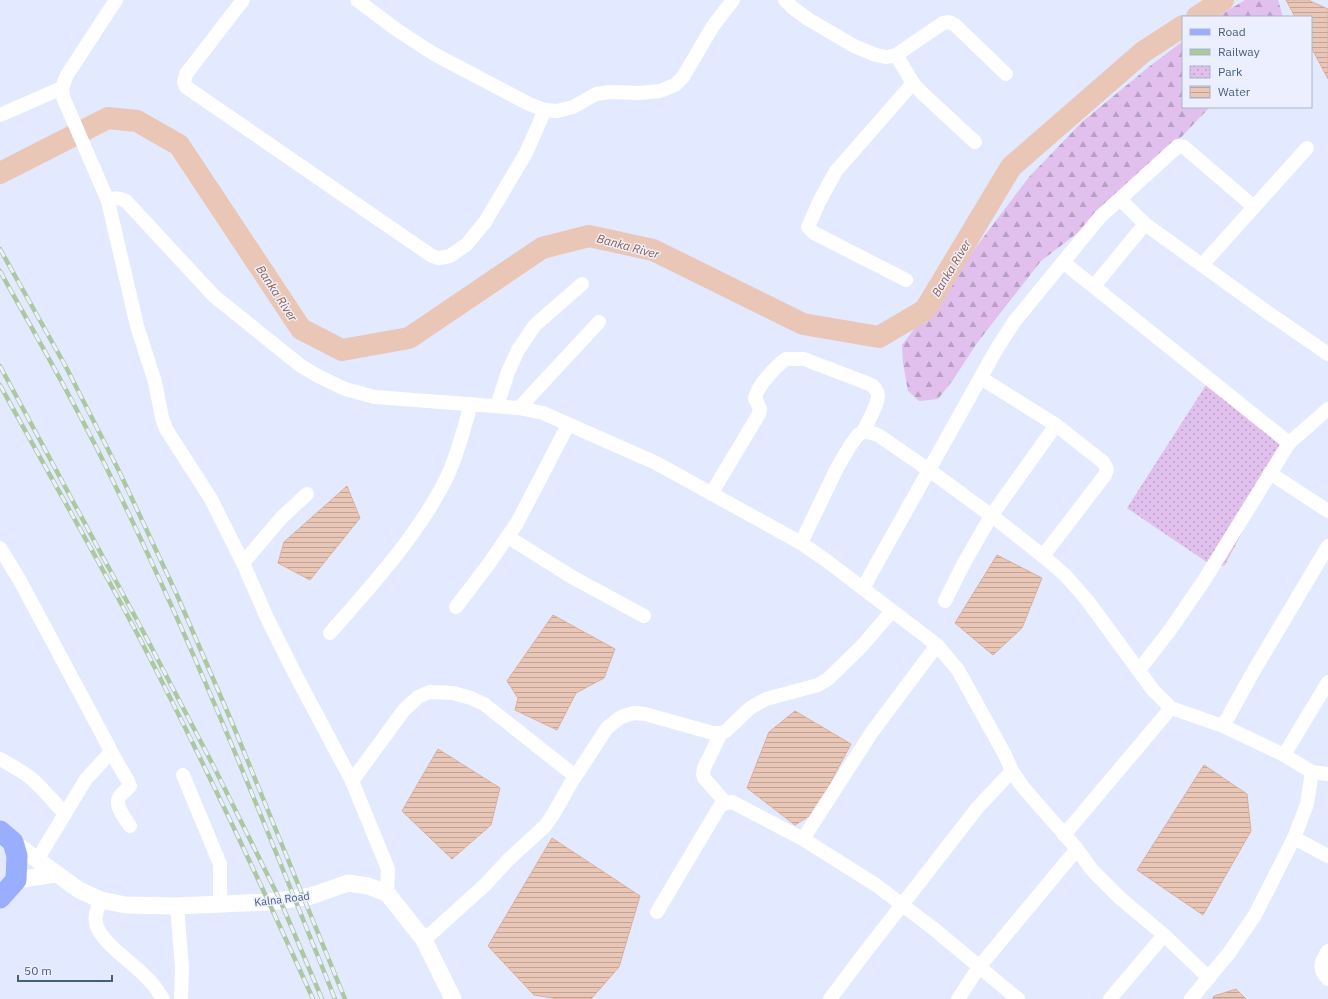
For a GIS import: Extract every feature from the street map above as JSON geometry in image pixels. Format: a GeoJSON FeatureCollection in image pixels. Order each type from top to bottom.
{"type":"FeatureCollection","features":[{"type":"Feature","properties":{"kind":"main road"},"geometry":{"type":"LineString","coordinates":[[0,898],[16,880],[17,856],[6,836]]}},
{"type":"Feature","properties":{"kind":"street"},"geometry":{"type":"LineString","coordinates":[[116,0],[67,75],[62,93],[108,201],[137,326],[155,382],[162,418],[166,429],[211,500],[243,563],[268,620],[295,674],[352,781],[388,869],[387,893],[424,940],[453,999]]}},
{"type":"Feature","properties":{"kind":"street"},"geometry":{"type":"LineString","coordinates":[[243,0],[186,74],[184,82],[186,87],[432,256],[439,258],[450,256],[467,244],[485,222],[526,152],[544,110]]}},
{"type":"Feature","properties":{"kind":"street"},"geometry":{"type":"LineString","coordinates":[[357,0],[397,30],[434,54],[528,104],[544,110],[557,111],[573,107],[596,94],[609,92],[639,93],[660,91],[675,85],[683,77],[713,26],[733,0]]}},
{"type":"Feature","properties":{"kind":"street"},"geometry":{"type":"LineString","coordinates":[[785,0],[808,19],[854,46],[876,55],[886,57],[896,55],[943,23],[949,22],[955,25],[1006,74]]}},
{"type":"Feature","properties":{"kind":"street"},"geometry":{"type":"LineString","coordinates":[[896,55],[913,83],[921,92],[975,142]]}},
{"type":"Feature","properties":{"kind":"street"},"geometry":{"type":"LineString","coordinates":[[906,280],[814,233],[808,227],[820,200],[836,171],[913,83]]}},
{"type":"Feature","properties":{"kind":"street"},"geometry":{"type":"LineString","coordinates":[[0,115],[62,93]]}},
{"type":"Feature","properties":{"kind":"street"},"geometry":{"type":"LineString","coordinates":[[863,588],[1014,322],[1100,217],[1178,146],[1184,147],[1254,207]]}},
{"type":"Feature","properties":{"kind":"street"},"geometry":{"type":"LineString","coordinates":[[1202,265],[1307,148]]}},
{"type":"Feature","properties":{"kind":"street"},"geometry":{"type":"LineString","coordinates":[[108,201],[113,198],[119,198],[126,201],[214,296],[301,366],[318,376],[345,389],[375,397],[519,408],[543,413],[656,463],[801,543],[937,645],[958,670],[1022,786],[1077,849],[1092,870],[1120,898],[1164,935],[1209,978]]}},
{"type":"Feature","properties":{"kind":"street"},"geometry":{"type":"LineString","coordinates":[[1120,199],[1145,224],[1328,354]]}},
{"type":"Feature","properties":{"kind":"street"},"geometry":{"type":"LineString","coordinates":[[1094,286],[1145,224]]}},
{"type":"Feature","properties":{"kind":"street"},"geometry":{"type":"LineString","coordinates":[[1063,262],[1289,443]]}},
{"type":"Feature","properties":{"kind":"street"},"geometry":{"type":"LineString","coordinates":[[497,406],[508,372],[518,350],[535,325],[582,284]]}},
{"type":"Feature","properties":{"kind":"street"},"geometry":{"type":"LineString","coordinates":[[519,408],[599,322]]}},
{"type":"Feature","properties":{"kind":"street"},"geometry":{"type":"LineString","coordinates":[[711,494],[759,414],[760,409],[755,398],[757,392],[772,371],[786,359],[804,359],[872,385],[877,391],[877,402],[863,432],[858,435],[850,446],[837,468],[801,543]]}},
{"type":"Feature","properties":{"kind":"street"},"geometry":{"type":"LineString","coordinates":[[981,378],[1056,425],[1103,462],[1107,469],[1105,476],[1043,556]]}},
{"type":"Feature","properties":{"kind":"street"},"geometry":{"type":"LineString","coordinates":[[330,632],[377,579],[414,530],[432,503],[447,477],[459,448],[471,404]]}},
{"type":"Feature","properties":{"kind":"street"},"geometry":{"type":"LineString","coordinates":[[1139,670],[1170,630],[1203,582],[1289,443],[1328,409]]}},
{"type":"Feature","properties":{"kind":"street"},"geometry":{"type":"LineString","coordinates":[[456,607],[517,523],[568,425]]}},
{"type":"Feature","properties":{"kind":"street"},"geometry":{"type":"LineString","coordinates":[[945,600],[991,516],[1056,425]]}},
{"type":"Feature","properties":{"kind":"street"},"geometry":{"type":"LineString","coordinates":[[863,432],[878,435],[929,470],[1043,556],[1066,576],[1087,600],[1153,690],[1171,708],[1223,726],[1284,755],[1312,772],[1328,774]]}},
{"type":"Feature","properties":{"kind":"street"},"geometry":{"type":"LineString","coordinates":[[1270,473],[1328,512]]}},
{"type":"Feature","properties":{"kind":"street"},"geometry":{"type":"LineString","coordinates":[[243,563],[282,517],[307,494]]}},
{"type":"Feature","properties":{"kind":"street"},"geometry":{"type":"LineString","coordinates":[[508,537],[572,577],[644,616]]}},
{"type":"Feature","properties":{"kind":"street"},"geometry":{"type":"LineString","coordinates":[[1223,726],[1263,654],[1328,546]]}},
{"type":"Feature","properties":{"kind":"street"},"geometry":{"type":"LineString","coordinates":[[0,548],[4,565],[23,585],[111,752],[128,781],[130,786],[120,795],[117,804],[130,826]]}},
{"type":"Feature","properties":{"kind":"street"},"geometry":{"type":"LineString","coordinates":[[424,940],[486,884],[508,860],[545,826],[575,776],[607,728],[621,717],[634,713],[645,714],[713,733],[721,733],[726,731],[750,708],[766,699],[818,685],[828,679],[861,647],[892,611]]}},
{"type":"Feature","properties":{"kind":"street"},"geometry":{"type":"LineString","coordinates":[[803,839],[872,732],[937,645]]}},
{"type":"Feature","properties":{"kind":"street"},"geometry":{"type":"LineString","coordinates":[[1284,755],[1328,682]]}},
{"type":"Feature","properties":{"kind":"street"},"geometry":{"type":"LineString","coordinates":[[352,781],[404,710],[418,697],[429,692],[452,693],[471,698],[484,704],[575,776]]}},
{"type":"Feature","properties":{"kind":"street"},"geometry":{"type":"LineString","coordinates":[[1064,835],[1171,708]]}},
{"type":"Feature","properties":{"kind":"street"},"geometry":{"type":"LineString","coordinates":[[721,733],[704,768],[703,774],[704,778],[726,803]]}},
{"type":"Feature","properties":{"kind":"street"},"geometry":{"type":"LineString","coordinates":[[38,860],[86,780],[111,752]]}},
{"type":"Feature","properties":{"kind":"street"},"geometry":{"type":"LineString","coordinates":[[0,759],[19,769],[32,779],[65,814]]}},
{"type":"Feature","properties":{"kind":"street"},"geometry":{"type":"LineString","coordinates":[[830,999],[978,807],[1012,770]]}},
{"type":"Feature","properties":{"kind":"street"},"geometry":{"type":"LineString","coordinates":[[1191,999],[1229,953],[1255,915],[1294,838],[1307,804],[1312,772]]}},
{"type":"Feature","properties":{"kind":"street"},"geometry":{"type":"LineString","coordinates":[[182,775],[220,864],[220,904]]}},
{"type":"Feature","properties":{"kind":"street"},"geometry":{"type":"LineString","coordinates":[[657,912],[720,806],[732,802],[803,839],[876,886],[934,929],[1018,999]]}},
{"type":"Feature","properties":{"kind":"street","name":"Kalna Road"},"geometry":{"type":"LineString","coordinates":[[6,836],[79,890],[101,900],[125,905],[177,906],[270,902],[311,896],[348,883],[368,886],[387,893]]}},
{"type":"Feature","properties":{"kind":"street"},"geometry":{"type":"LineString","coordinates":[[1294,838],[1328,856]]}},
{"type":"Feature","properties":{"kind":"street"},"geometry":{"type":"LineString","coordinates":[[958,999],[979,967],[1077,849]]}},
{"type":"Feature","properties":{"kind":"street"},"geometry":{"type":"LineString","coordinates":[[16,880],[56,874]]}},
{"type":"Feature","properties":{"kind":"street"},"geometry":{"type":"LineString","coordinates":[[101,900],[95,915],[96,925],[103,938],[147,977],[163,999]]}},
{"type":"Feature","properties":{"kind":"street"},"geometry":{"type":"LineString","coordinates":[[177,906],[183,972],[181,999]]}},
{"type":"Feature","properties":{"kind":"street"},"geometry":{"type":"LineString","coordinates":[[1110,999],[1164,935]]}},
{"type":"Feature","properties":{"kind":"street"},"geometry":{"type":"LineString","coordinates":[[1328,951],[1322,961],[1321,968],[1323,974],[1328,979]]}},
{"type":"Feature","properties":{"kind":"green space"},"geometry":{"type":"Polygon","coordinates":[[[1245,0],[1278,0],[1283,16],[1219,16],[1245,0]]]}},
{"type":"Feature","properties":{"kind":"green space"},"geometry":{"type":"Polygon","coordinates":[[[1182,42],[1182,108],[1209,108],[1095,227],[1080,231],[1041,261],[977,343],[953,380],[938,399],[919,401],[908,391],[903,363],[902,345],[1029,177],[1082,122],[1182,42]]]}},
{"type":"Feature","properties":{"kind":"green space"},"geometry":{"type":"Polygon","coordinates":[[[1206,385],[1289,443],[1225,565],[1214,567],[1127,508],[1206,385]]]}},
{"type":"Feature","properties":{"kind":"water"},"geometry":{"type":"Polygon","coordinates":[[[1286,0],[1308,0],[1328,9],[1328,79],[1312,49],[1312,16],[1294,16],[1286,0]]]}},
{"type":"Feature","properties":{"kind":"water"},"geometry":{"type":"Polygon","coordinates":[[[347,486],[360,518],[310,580],[278,563],[284,542],[347,486]]]}},
{"type":"Feature","properties":{"kind":"water"},"geometry":{"type":"Polygon","coordinates":[[[997,555],[1042,578],[1022,628],[993,655],[955,623],[997,555]]]}},
{"type":"Feature","properties":{"kind":"water"},"geometry":{"type":"Polygon","coordinates":[[[553,615],[615,649],[604,678],[576,693],[557,730],[515,710],[518,698],[507,681],[553,615]]]}},
{"type":"Feature","properties":{"kind":"water"},"geometry":{"type":"Polygon","coordinates":[[[795,711],[851,744],[814,813],[795,825],[747,788],[769,732],[795,711]]]}},
{"type":"Feature","properties":{"kind":"water"},"geometry":{"type":"Polygon","coordinates":[[[438,749],[500,788],[491,825],[452,859],[402,811],[438,749]]]}},
{"type":"Feature","properties":{"kind":"water"},"geometry":{"type":"Polygon","coordinates":[[[1204,765],[1247,794],[1251,831],[1203,915],[1137,870],[1204,765]]]}},
{"type":"Feature","properties":{"kind":"water"},"geometry":{"type":"Polygon","coordinates":[[[552,838],[640,896],[619,967],[591,999],[558,999],[534,995],[488,946],[552,838]]]}},
{"type":"Feature","properties":{"kind":"water"},"geometry":{"type":"Polygon","coordinates":[[[1236,989],[1246,999],[1212,999],[1214,996],[1236,989]]]}},
{"type":"Feature","properties":{"kind":"waterway","name":"Banka River"},"geometry":{"type":"LineString","coordinates":[[1199,16],[1223,0]]}},
{"type":"Feature","properties":{"kind":"waterway","name":"Banka River"},"geometry":{"type":"LineString","coordinates":[[0,173],[108,118],[137,121],[179,145],[301,329],[342,350],[409,338],[542,248],[589,236],[653,250],[803,324],[879,337],[925,310],[1011,167],[1143,52],[1182,27]]}},
{"type":"Feature","properties":{"kind":"railway"},"geometry":{"type":"LineString","coordinates":[[0,249],[66,367],[119,471],[177,595],[233,725],[345,999]]}},
{"type":"Feature","properties":{"kind":"railway"},"geometry":{"type":"LineString","coordinates":[[0,271],[56,371],[96,447],[170,603],[227,734],[335,999]]}},
{"type":"Feature","properties":{"kind":"railway"},"geometry":{"type":"LineString","coordinates":[[0,366],[145,635],[214,767],[280,900],[322,999]]}},
{"type":"Feature","properties":{"kind":"railway"},"geometry":{"type":"LineString","coordinates":[[0,385],[105,574],[185,727],[229,817],[313,999]]}}]}
